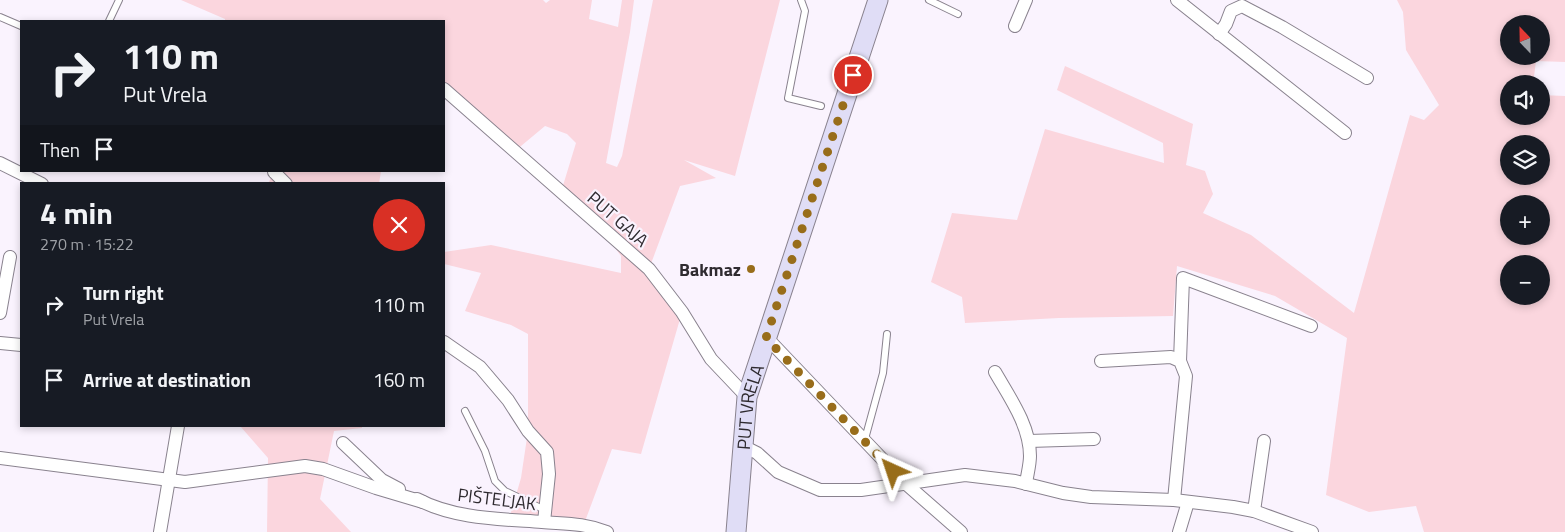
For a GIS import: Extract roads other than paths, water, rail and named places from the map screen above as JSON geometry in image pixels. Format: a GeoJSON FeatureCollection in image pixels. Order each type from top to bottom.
{"type":"FeatureCollection","features":[{"type":"Feature","properties":{"kind":"main road","name":"PUT VRELA"},"geometry":{"type":"LineString","coordinates":[[736,532],[747,397],[878,0]]}},
{"type":"Feature","properties":{"kind":"street"},"geometry":{"type":"LineString","coordinates":[[1015,26],[1026,0]]}},
{"type":"Feature","properties":{"kind":"street"},"geometry":{"type":"LineString","coordinates":[[1177,0],[1345,133]]}},
{"type":"Feature","properties":{"kind":"street"},"geometry":{"type":"LineString","coordinates":[[1220,34],[1231,11],[1242,6],[1282,27],[1366,78]]}},
{"type":"Feature","properties":{"kind":"street","name":"PUT GAJA"},"geometry":{"type":"LineString","coordinates":[[445,90],[649,269],[682,312],[711,359],[747,397]]}},
{"type":"Feature","properties":{"kind":"street"},"geometry":{"type":"LineString","coordinates":[[0,163],[38,182]]}},
{"type":"Feature","properties":{"kind":"street"},"geometry":{"type":"LineString","coordinates":[[272,175],[283,182]]}},
{"type":"Feature","properties":{"kind":"street"},"geometry":{"type":"LineString","coordinates":[[0,313],[10,257]]}},
{"type":"Feature","properties":{"kind":"street"},"geometry":{"type":"LineString","coordinates":[[1174,500],[1186,376],[1180,361],[1183,278],[1311,326]]}},
{"type":"Feature","properties":{"kind":"street"},"geometry":{"type":"LineString","coordinates":[[766,338],[905,484],[961,532]]}},
{"type":"Feature","properties":{"kind":"street"},"geometry":{"type":"LineString","coordinates":[[0,343],[20,345]]}},
{"type":"Feature","properties":{"kind":"street"},"geometry":{"type":"LineString","coordinates":[[445,343],[480,367],[508,400],[528,431],[547,452],[549,474],[545,516]]}},
{"type":"Feature","properties":{"kind":"street"},"geometry":{"type":"LineString","coordinates":[[1101,361],[1171,358],[1180,361]]}},
{"type":"Feature","properties":{"kind":"street"},"geometry":{"type":"LineString","coordinates":[[995,372],[1016,408],[1029,441],[1030,457],[1026,484]]}},
{"type":"Feature","properties":{"kind":"street"},"geometry":{"type":"LineString","coordinates":[[160,532],[178,427]]}},
{"type":"Feature","properties":{"kind":"street"},"geometry":{"type":"LineString","coordinates":[[1029,441],[1094,439]]}},
{"type":"Feature","properties":{"kind":"street"},"geometry":{"type":"LineString","coordinates":[[1254,511],[1264,441]]}},
{"type":"Feature","properties":{"kind":"street","name":"PIŠTELJAK"},"geometry":{"type":"LineString","coordinates":[[343,443],[382,480],[423,502],[457,514],[545,516],[557,527],[584,524],[607,532]]}},
{"type":"Feature","properties":{"kind":"street"},"geometry":{"type":"LineString","coordinates":[[743,446],[757,453],[778,472],[820,490],[861,490],[966,475],[1026,484],[1091,497],[1174,500],[1254,511],[1308,532]]}},
{"type":"Feature","properties":{"kind":"street"},"geometry":{"type":"LineString","coordinates":[[0,458],[185,482],[305,466],[324,469],[376,488],[423,502]]}},
{"type":"Feature","properties":{"kind":"street"},"geometry":{"type":"LineString","coordinates":[[1179,532],[1188,502]]}},
{"type":"Feature","properties":{"kind":"lane"},"geometry":{"type":"LineString","coordinates":[[109,20],[119,0]]}},
{"type":"Feature","properties":{"kind":"lane"},"geometry":{"type":"LineString","coordinates":[[801,0],[805,11],[788,98],[821,106]]}},
{"type":"Feature","properties":{"kind":"lane"},"geometry":{"type":"LineString","coordinates":[[929,0],[958,14]]}},
{"type":"Feature","properties":{"kind":"lane"},"geometry":{"type":"LineString","coordinates":[[0,17],[20,26]]}},
{"type":"Feature","properties":{"kind":"lane"},"geometry":{"type":"LineString","coordinates":[[865,440],[881,381],[887,334]]}},
{"type":"Feature","properties":{"kind":"lane"},"geometry":{"type":"LineString","coordinates":[[465,410],[485,451],[495,481],[505,492],[545,516]]}},
{"type":"Feature","properties":{"kind":"place","name":"Bakmaz"},"geometry":{"type":"Point","coordinates":[751,269]}}]}
